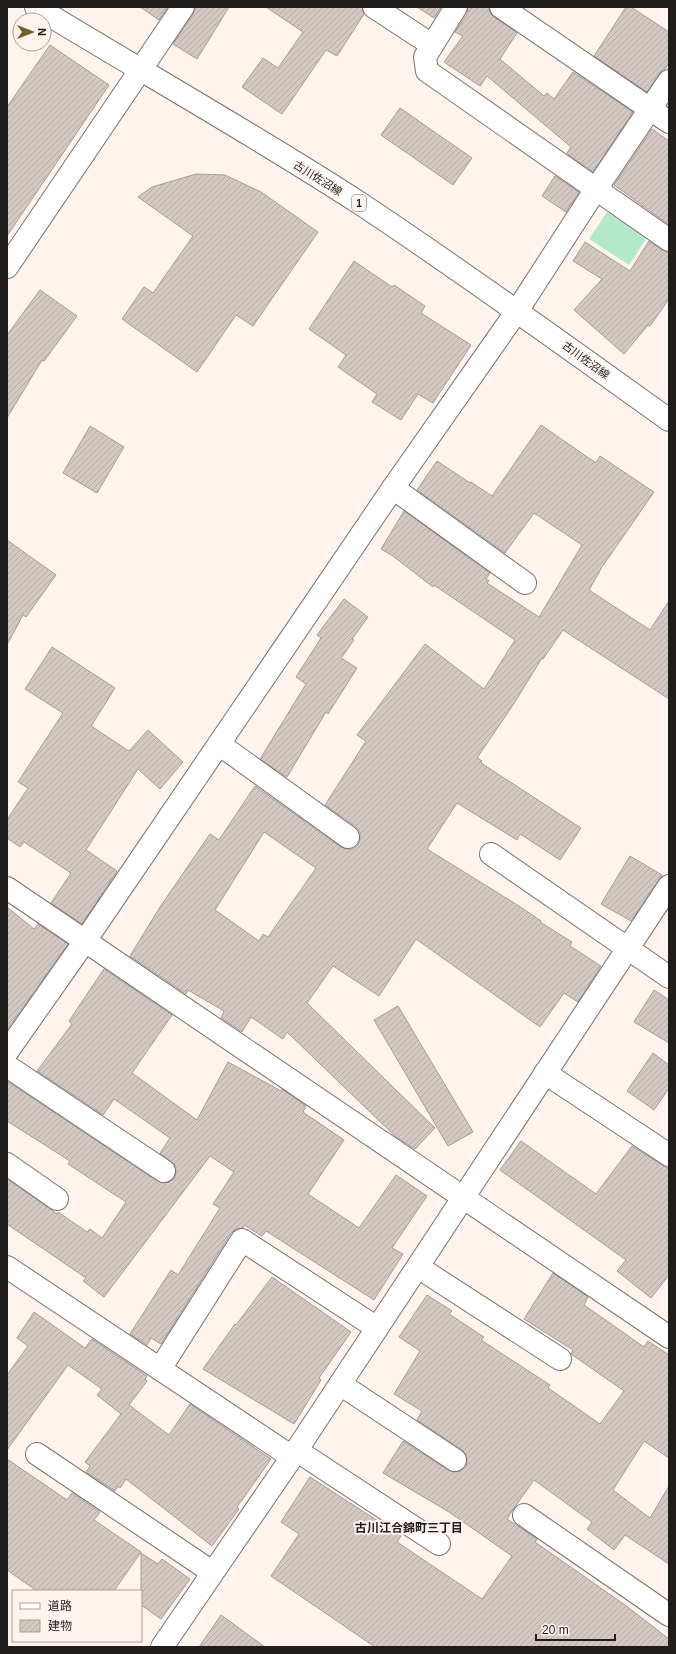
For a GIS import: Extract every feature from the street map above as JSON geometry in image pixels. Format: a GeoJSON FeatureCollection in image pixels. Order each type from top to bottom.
{"type":"FeatureCollection","features":[{"type":"Feature","properties":{"kind":"street","name":"古川佐沼線"},"geometry":{"type":"LineString","coordinates":[[36,7],[295,162],[361,204],[517,311],[669,420]]}},
{"type":"Feature","properties":{"kind":"street"},"geometry":{"type":"LineString","coordinates":[[7,268],[183,7]]}},
{"type":"Feature","properties":{"kind":"street"},"geometry":{"type":"LineString","coordinates":[[374,7],[432,45]]}},
{"type":"Feature","properties":{"kind":"street"},"geometry":{"type":"LineString","coordinates":[[456,7],[425,57],[427,71],[669,240]]}},
{"type":"Feature","properties":{"kind":"street"},"geometry":{"type":"LineString","coordinates":[[502,7],[669,122]]}},
{"type":"Feature","properties":{"kind":"street"},"geometry":{"type":"LineString","coordinates":[[7,1052],[85,941],[393,488],[517,311],[596,189],[669,81]]}},
{"type":"Feature","properties":{"kind":"street"},"geometry":{"type":"LineString","coordinates":[[393,488],[525,583]]}},
{"type":"Feature","properties":{"kind":"street"},"geometry":{"type":"LineString","coordinates":[[219,744],[348,837]]}},
{"type":"Feature","properties":{"kind":"street"},"geometry":{"type":"LineString","coordinates":[[492,854],[669,977]]}},
{"type":"Feature","properties":{"kind":"street"},"geometry":{"type":"LineString","coordinates":[[162,1647],[294,1454],[669,886]]}},
{"type":"Feature","properties":{"kind":"street"},"geometry":{"type":"LineString","coordinates":[[7,888],[669,1337]]}},
{"type":"Feature","properties":{"kind":"street"},"geometry":{"type":"LineString","coordinates":[[7,1066],[164,1171]]}},
{"type":"Feature","properties":{"kind":"street"},"geometry":{"type":"LineString","coordinates":[[546,1074],[669,1155]]}},
{"type":"Feature","properties":{"kind":"street"},"geometry":{"type":"LineString","coordinates":[[7,1164],[58,1199]]}},
{"type":"Feature","properties":{"kind":"street"},"geometry":{"type":"LineString","coordinates":[[160,1369],[242,1240],[377,1328]]}},
{"type":"Feature","properties":{"kind":"street"},"geometry":{"type":"LineString","coordinates":[[7,1267],[160,1369],[439,1544]]}},
{"type":"Feature","properties":{"kind":"street"},"geometry":{"type":"LineString","coordinates":[[418,1267],[560,1359]]}},
{"type":"Feature","properties":{"kind":"street"},"geometry":{"type":"LineString","coordinates":[[340,1384],[456,1460]]}},
{"type":"Feature","properties":{"kind":"street"},"geometry":{"type":"LineString","coordinates":[[37,1454],[212,1572]]}},
{"type":"Feature","properties":{"kind":"street"},"geometry":{"type":"LineString","coordinates":[[524,1515],[669,1615]]}},
{"type":"Feature","properties":{"kind":"green space"},"geometry":{"type":"Polygon","coordinates":[[[607,212],[647,237],[629,265],[589,239],[607,212]]]}},
{"type":"Feature","properties":{"kind":"building"},"geometry":{"type":"Polygon","coordinates":[[[140,7],[168,7],[159,20],[140,7]]]}},
{"type":"Feature","properties":{"kind":"building"},"geometry":{"type":"Polygon","coordinates":[[[195,7],[229,7],[197,59],[173,44],[193,14],[195,7]]]}},
{"type":"Feature","properties":{"kind":"building"},"geometry":{"type":"Polygon","coordinates":[[[266,7],[362,7],[364,14],[337,56],[326,50],[282,114],[242,87],[263,58],[278,68],[303,32],[266,7]]]}},
{"type":"Feature","properties":{"kind":"building"},"geometry":{"type":"Polygon","coordinates":[[[417,7],[441,7],[434,18],[417,7]]]}},
{"type":"Feature","properties":{"kind":"building"},"geometry":{"type":"Polygon","coordinates":[[[468,7],[489,7],[490,13],[494,17],[517,33],[500,59],[544,96],[547,93],[554,99],[573,72],[633,112],[593,172],[567,153],[571,147],[487,76],[480,86],[444,62],[463,36],[455,32],[467,14],[468,7]]]}},
{"type":"Feature","properties":{"kind":"building"},"geometry":{"type":"Polygon","coordinates":[[[626,7],[631,7],[669,32],[669,63],[659,74],[647,92],[594,56],[626,7]]]}},
{"type":"Feature","properties":{"kind":"building"},"geometry":{"type":"Polygon","coordinates":[[[52,46],[109,85],[7,236],[7,107],[45,52],[52,52],[52,46]]]}},
{"type":"Feature","properties":{"kind":"building"},"geometry":{"type":"Polygon","coordinates":[[[400,108],[472,158],[453,185],[381,135],[400,108]]]}},
{"type":"Feature","properties":{"kind":"building"},"geometry":{"type":"Polygon","coordinates":[[[652,129],[669,141],[669,225],[614,185],[652,129]]]}},
{"type":"Feature","properties":{"kind":"building"},"geometry":{"type":"Polygon","coordinates":[[[196,174],[225,175],[261,192],[318,232],[253,326],[236,315],[197,372],[122,319],[144,287],[153,293],[193,236],[138,197],[152,187],[196,174]]]}},
{"type":"Feature","properties":{"kind":"building"},"geometry":{"type":"Polygon","coordinates":[[[555,176],[579,192],[566,212],[542,196],[555,176]]]}},
{"type":"Feature","properties":{"kind":"building"},"geometry":{"type":"Polygon","coordinates":[[[649,241],[662,250],[669,252],[669,299],[650,326],[648,325],[624,354],[574,310],[602,279],[573,261],[585,242],[630,271],[649,241]]]}},
{"type":"Feature","properties":{"kind":"building"},"geometry":{"type":"Polygon","coordinates":[[[354,261],[392,287],[394,285],[425,306],[421,313],[471,345],[433,403],[418,394],[401,420],[372,402],[377,394],[338,367],[346,355],[309,329],[354,261]]]}},
{"type":"Feature","properties":{"kind":"building"},"geometry":{"type":"Polygon","coordinates":[[[40,290],[77,316],[44,361],[42,360],[7,418],[7,335],[40,290]]]}},
{"type":"Feature","properties":{"kind":"building"},"geometry":{"type":"Polygon","coordinates":[[[541,425],[596,463],[600,456],[654,492],[602,567],[589,590],[650,630],[669,601],[669,699],[563,630],[543,659],[542,658],[513,705],[477,758],[482,761],[481,763],[581,828],[560,860],[520,834],[517,840],[457,803],[427,849],[519,906],[541,921],[540,922],[572,942],[570,946],[601,966],[578,1002],[564,993],[540,1027],[416,939],[379,996],[333,966],[307,1003],[435,1128],[415,1149],[396,1137],[287,1032],[283,1039],[251,1017],[242,1032],[221,1018],[224,1011],[188,990],[186,994],[130,956],[160,907],[210,834],[219,840],[255,786],[341,847],[353,849],[358,845],[360,832],[356,827],[325,805],[366,741],[357,735],[425,644],[484,689],[515,640],[434,585],[433,587],[393,556],[381,549],[404,511],[490,573],[486,579],[489,581],[487,583],[539,617],[582,545],[534,513],[505,553],[417,490],[437,461],[492,496],[541,425]],[[264,832],[215,910],[259,941],[263,934],[268,937],[316,868],[264,832]]]}},
{"type":"Feature","properties":{"kind":"building"},"geometry":{"type":"Polygon","coordinates":[[[90,426],[124,447],[97,493],[63,473],[90,426]]]}},
{"type":"Feature","properties":{"kind":"building"},"geometry":{"type":"Polygon","coordinates":[[[7,540],[56,575],[26,617],[23,615],[7,645],[7,540]]]}},
{"type":"Feature","properties":{"kind":"building"},"geometry":{"type":"Polygon","coordinates":[[[344,599],[368,617],[352,639],[354,640],[341,658],[357,668],[328,714],[326,712],[287,777],[260,759],[306,684],[296,677],[321,638],[317,635],[344,599]]]}},
{"type":"Feature","properties":{"kind":"building"},"geometry":{"type":"Polygon","coordinates":[[[52,647],[115,688],[91,726],[129,751],[148,730],[183,762],[160,789],[138,769],[86,850],[117,871],[82,924],[51,903],[71,873],[24,842],[20,847],[7,838],[7,820],[28,788],[18,782],[63,713],[25,689],[52,647]]]}},
{"type":"Feature","properties":{"kind":"building"},"geometry":{"type":"Polygon","coordinates":[[[630,856],[662,875],[631,921],[601,904],[630,856]]]}},
{"type":"Feature","properties":{"kind":"building"},"geometry":{"type":"Polygon","coordinates":[[[7,907],[34,929],[38,924],[68,944],[7,1030],[7,907]]]}},
{"type":"Feature","properties":{"kind":"building"},"geometry":{"type":"Polygon","coordinates":[[[104,969],[172,1015],[132,1073],[197,1120],[228,1062],[281,1091],[282,1089],[306,1106],[303,1112],[344,1140],[308,1194],[359,1228],[396,1175],[427,1196],[392,1248],[403,1254],[374,1300],[266,1231],[262,1236],[244,1225],[243,1228],[237,1229],[231,1233],[161,1344],[151,1338],[147,1345],[130,1334],[171,1270],[178,1275],[220,1208],[213,1204],[234,1172],[210,1156],[104,1297],[83,1281],[86,1278],[7,1224],[7,1179],[57,1214],[58,1212],[87,1232],[90,1229],[102,1238],[126,1202],[68,1164],[70,1161],[7,1121],[7,1081],[157,1181],[163,1183],[169,1182],[175,1178],[175,1165],[160,1153],[170,1138],[114,1099],[103,1115],[37,1071],[72,1024],[69,1021],[104,969]]]}},
{"type":"Feature","properties":{"kind":"building"},"geometry":{"type":"Polygon","coordinates":[[[654,990],[669,1000],[669,1043],[634,1022],[654,990]]]}},
{"type":"Feature","properties":{"kind":"building"},"geometry":{"type":"Polygon","coordinates":[[[398,1006],[473,1132],[448,1146],[374,1020],[398,1006]]]}},
{"type":"Feature","properties":{"kind":"building"},"geometry":{"type":"Polygon","coordinates":[[[653,1053],[669,1065],[669,1088],[654,1110],[627,1091],[653,1053]]]}},
{"type":"Feature","properties":{"kind":"building"},"geometry":{"type":"Polygon","coordinates":[[[521,1141],[596,1194],[632,1146],[669,1169],[669,1275],[651,1298],[617,1271],[626,1260],[500,1170],[521,1141]]]}},
{"type":"Feature","properties":{"kind":"building"},"geometry":{"type":"Polygon","coordinates":[[[553,1273],[588,1297],[584,1305],[644,1347],[648,1341],[669,1355],[669,1458],[644,1441],[613,1490],[650,1518],[669,1486],[669,1564],[625,1535],[614,1550],[587,1529],[592,1522],[534,1480],[507,1519],[537,1539],[535,1542],[625,1605],[669,1639],[669,1647],[375,1647],[271,1576],[299,1534],[281,1522],[310,1477],[401,1536],[397,1542],[482,1599],[512,1556],[449,1512],[383,1473],[403,1441],[448,1470],[454,1472],[461,1471],[466,1467],[467,1461],[466,1455],[462,1450],[417,1420],[422,1411],[394,1394],[420,1351],[399,1337],[427,1295],[452,1311],[449,1314],[484,1337],[481,1340],[550,1385],[548,1388],[600,1424],[624,1391],[571,1354],[573,1350],[524,1319],[553,1273]]]}},
{"type":"Feature","properties":{"kind":"building"},"geometry":{"type":"Polygon","coordinates":[[[272,1277],[351,1332],[319,1378],[321,1380],[294,1424],[203,1369],[235,1324],[236,1325],[272,1277]]]}},
{"type":"Feature","properties":{"kind":"building"},"geometry":{"type":"Polygon","coordinates":[[[34,1312],[85,1348],[92,1339],[147,1376],[145,1379],[147,1381],[129,1405],[169,1435],[190,1404],[271,1459],[237,1507],[239,1509],[212,1546],[126,1479],[120,1488],[118,1486],[115,1491],[86,1472],[90,1466],[85,1462],[121,1414],[97,1395],[102,1389],[68,1365],[7,1450],[7,1375],[28,1346],[17,1338],[34,1312]]]}},
{"type":"Feature","properties":{"kind":"building"},"geometry":{"type":"Polygon","coordinates":[[[7,1459],[67,1500],[72,1493],[100,1512],[94,1520],[141,1552],[115,1590],[36,1590],[7,1570],[7,1459]]]}},
{"type":"Feature","properties":{"kind":"building"},"geometry":{"type":"Polygon","coordinates":[[[141,1553],[158,1564],[162,1559],[190,1579],[161,1619],[142,1606],[141,1553]]]}},
{"type":"Feature","properties":{"kind":"building"},"geometry":{"type":"Polygon","coordinates":[[[221,1615],[265,1647],[199,1647],[221,1615]]]}},
{"type":"Feature","properties":{"kind":"district","name":"古川江合錦町三丁目"},"geometry":{"type":"Point","coordinates":[409,1528]}}]}
